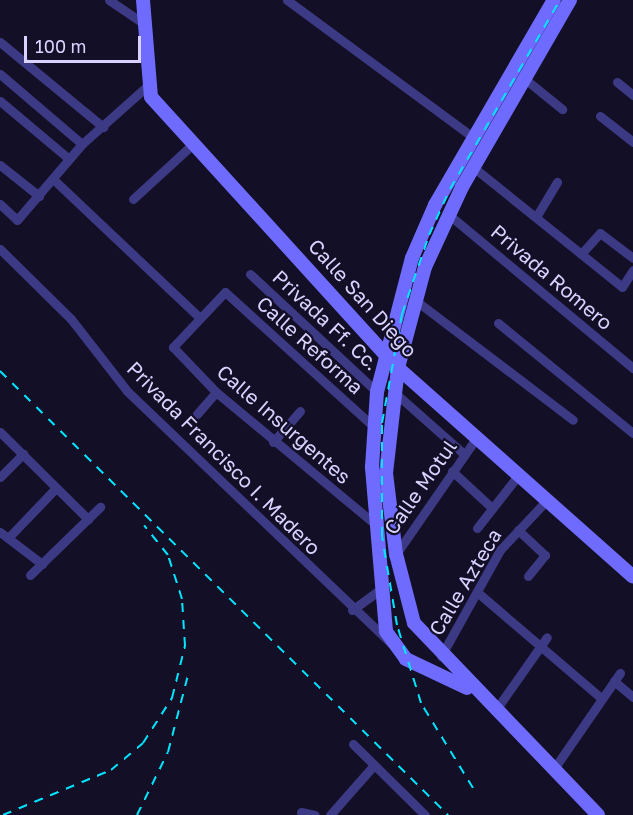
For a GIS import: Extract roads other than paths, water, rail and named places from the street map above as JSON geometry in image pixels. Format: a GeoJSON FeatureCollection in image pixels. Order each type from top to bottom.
{"type":"FeatureCollection","features":[{"type":"Feature","properties":{"kind":"street"},"geometry":{"type":"LineString","coordinates":[[109,0],[143,23]]}},
{"type":"Feature","properties":{"kind":"street"},"geometry":{"type":"LineString","coordinates":[[0,204],[17,220],[82,144],[146,87],[143,0]]}},
{"type":"Feature","properties":{"kind":"street"},"geometry":{"type":"LineString","coordinates":[[287,0],[473,137]]}},
{"type":"Feature","properties":{"kind":"street"},"geometry":{"type":"LineString","coordinates":[[477,694],[406,659],[386,631],[375,525],[374,427],[377,392],[412,258],[473,137],[554,0]]}},
{"type":"Feature","properties":{"kind":"street"},"geometry":{"type":"LineString","coordinates":[[570,0],[448,214],[415,300],[398,368],[386,473],[396,554],[409,612],[441,656],[598,815]]}},
{"type":"Feature","properties":{"kind":"street"},"geometry":{"type":"LineString","coordinates":[[0,42],[103,127]]}},
{"type":"Feature","properties":{"kind":"street"},"geometry":{"type":"LineString","coordinates":[[0,74],[82,144]]}},
{"type":"Feature","properties":{"kind":"street"},"geometry":{"type":"LineString","coordinates":[[525,79],[562,109]]}},
{"type":"Feature","properties":{"kind":"street"},"geometry":{"type":"LineString","coordinates":[[617,82],[633,94]]}},
{"type":"Feature","properties":{"kind":"street","name":"Calle San Diego"},"geometry":{"type":"LineString","coordinates":[[146,87],[398,368],[516,478],[633,577]]}},
{"type":"Feature","properties":{"kind":"street"},"geometry":{"type":"LineString","coordinates":[[0,101],[69,159]]}},
{"type":"Feature","properties":{"kind":"street"},"geometry":{"type":"LineString","coordinates":[[600,116],[633,142]]}},
{"type":"Feature","properties":{"kind":"street"},"geometry":{"type":"LineString","coordinates":[[133,199],[194,143]]}},
{"type":"Feature","properties":{"kind":"street"},"geometry":{"type":"LineString","coordinates":[[0,165],[39,196]]}},
{"type":"Feature","properties":{"kind":"street"},"geometry":{"type":"LineString","coordinates":[[473,167],[622,287],[633,270]]}},
{"type":"Feature","properties":{"kind":"street"},"geometry":{"type":"LineString","coordinates":[[53,179],[198,316]]}},
{"type":"Feature","properties":{"kind":"street"},"geometry":{"type":"LineString","coordinates":[[536,217],[557,182]]}},
{"type":"Feature","properties":{"kind":"street","name":"Privada Romero"},"geometry":{"type":"LineString","coordinates":[[448,214],[633,368]]}},
{"type":"Feature","properties":{"kind":"street"},"geometry":{"type":"LineString","coordinates":[[581,254],[600,233],[633,258]]}},
{"type":"Feature","properties":{"kind":"street","name":"Privada Francisco I. Madero"},"geometry":{"type":"LineString","coordinates":[[0,249],[71,319],[128,391],[352,610],[395,646]]}},
{"type":"Feature","properties":{"kind":"street","name":"Privada Ff. Cc."},"geometry":{"type":"LineString","coordinates":[[250,274],[377,392]]}},
{"type":"Feature","properties":{"kind":"street","name":"Calle Reforma"},"geometry":{"type":"LineString","coordinates":[[198,316],[222,291],[374,427]]}},
{"type":"Feature","properties":{"kind":"street"},"geometry":{"type":"LineString","coordinates":[[415,300],[573,420]]}},
{"type":"Feature","properties":{"kind":"street","name":"Calle Insurgentes"},"geometry":{"type":"LineString","coordinates":[[198,316],[173,347],[216,392],[375,525]]}},
{"type":"Feature","properties":{"kind":"street"},"geometry":{"type":"LineString","coordinates":[[498,323],[633,433]]}},
{"type":"Feature","properties":{"kind":"street","name":"Privada Francisco I. Madero"},"geometry":{"type":"LineString","coordinates":[[197,414],[216,392]]}},
{"type":"Feature","properties":{"kind":"street"},"geometry":{"type":"LineString","coordinates":[[394,392],[464,453]]}},
{"type":"Feature","properties":{"kind":"street"},"geometry":{"type":"LineString","coordinates":[[273,442],[300,411]]}},
{"type":"Feature","properties":{"kind":"street"},"geometry":{"type":"LineString","coordinates":[[0,432],[87,519]]}},
{"type":"Feature","properties":{"kind":"street","name":"Calle Motul"},"geometry":{"type":"LineString","coordinates":[[396,554],[475,440]]}},
{"type":"Feature","properties":{"kind":"street"},"geometry":{"type":"LineString","coordinates":[[0,477],[23,454]]}},
{"type":"Feature","properties":{"kind":"street"},"geometry":{"type":"LineString","coordinates":[[452,471],[491,507]]}},
{"type":"Feature","properties":{"kind":"street"},"geometry":{"type":"LineString","coordinates":[[477,528],[491,507],[516,478]]}},
{"type":"Feature","properties":{"kind":"street"},"geometry":{"type":"LineString","coordinates":[[42,564],[4,535],[56,488]]}},
{"type":"Feature","properties":{"kind":"street","name":"Calle Azteca"},"geometry":{"type":"LineString","coordinates":[[441,656],[477,592],[518,530],[545,502]]}},
{"type":"Feature","properties":{"kind":"street"},"geometry":{"type":"LineString","coordinates":[[30,575],[100,507]]}},
{"type":"Feature","properties":{"kind":"street"},"geometry":{"type":"LineString","coordinates":[[518,530],[545,555],[528,576]]}},
{"type":"Feature","properties":{"kind":"street"},"geometry":{"type":"LineString","coordinates":[[352,610],[382,588]]}},
{"type":"Feature","properties":{"kind":"street"},"geometry":{"type":"LineString","coordinates":[[477,592],[601,698]]}},
{"type":"Feature","properties":{"kind":"street"},"geometry":{"type":"LineString","coordinates":[[495,711],[547,637]]}},
{"type":"Feature","properties":{"kind":"street"},"geometry":{"type":"LineString","coordinates":[[553,770],[617,677],[633,698]]}},
{"type":"Feature","properties":{"kind":"street"},"geometry":{"type":"LineString","coordinates":[[353,744],[425,815]]}},
{"type":"Feature","properties":{"kind":"street"},"geometry":{"type":"LineString","coordinates":[[330,815],[374,766]]}},
{"type":"Feature","properties":{"kind":"street"},"geometry":{"type":"LineString","coordinates":[[301,812],[315,815]]}},
{"type":"Feature","properties":{"kind":"railway"},"geometry":{"type":"LineString","coordinates":[[473,788],[421,703],[397,625],[382,536],[382,423],[402,314],[429,235],[450,189],[560,0]]}},
{"type":"Feature","properties":{"kind":"railway"},"geometry":{"type":"LineString","coordinates":[[0,371],[448,815]]}},
{"type":"Feature","properties":{"kind":"railway"},"geometry":{"type":"LineString","coordinates":[[3,815],[111,770],[143,743],[172,698],[185,646],[182,599],[168,555],[144,525]]}},
{"type":"Feature","properties":{"kind":"railway"},"geometry":{"type":"LineString","coordinates":[[137,815],[168,752],[188,675]]}}]}
